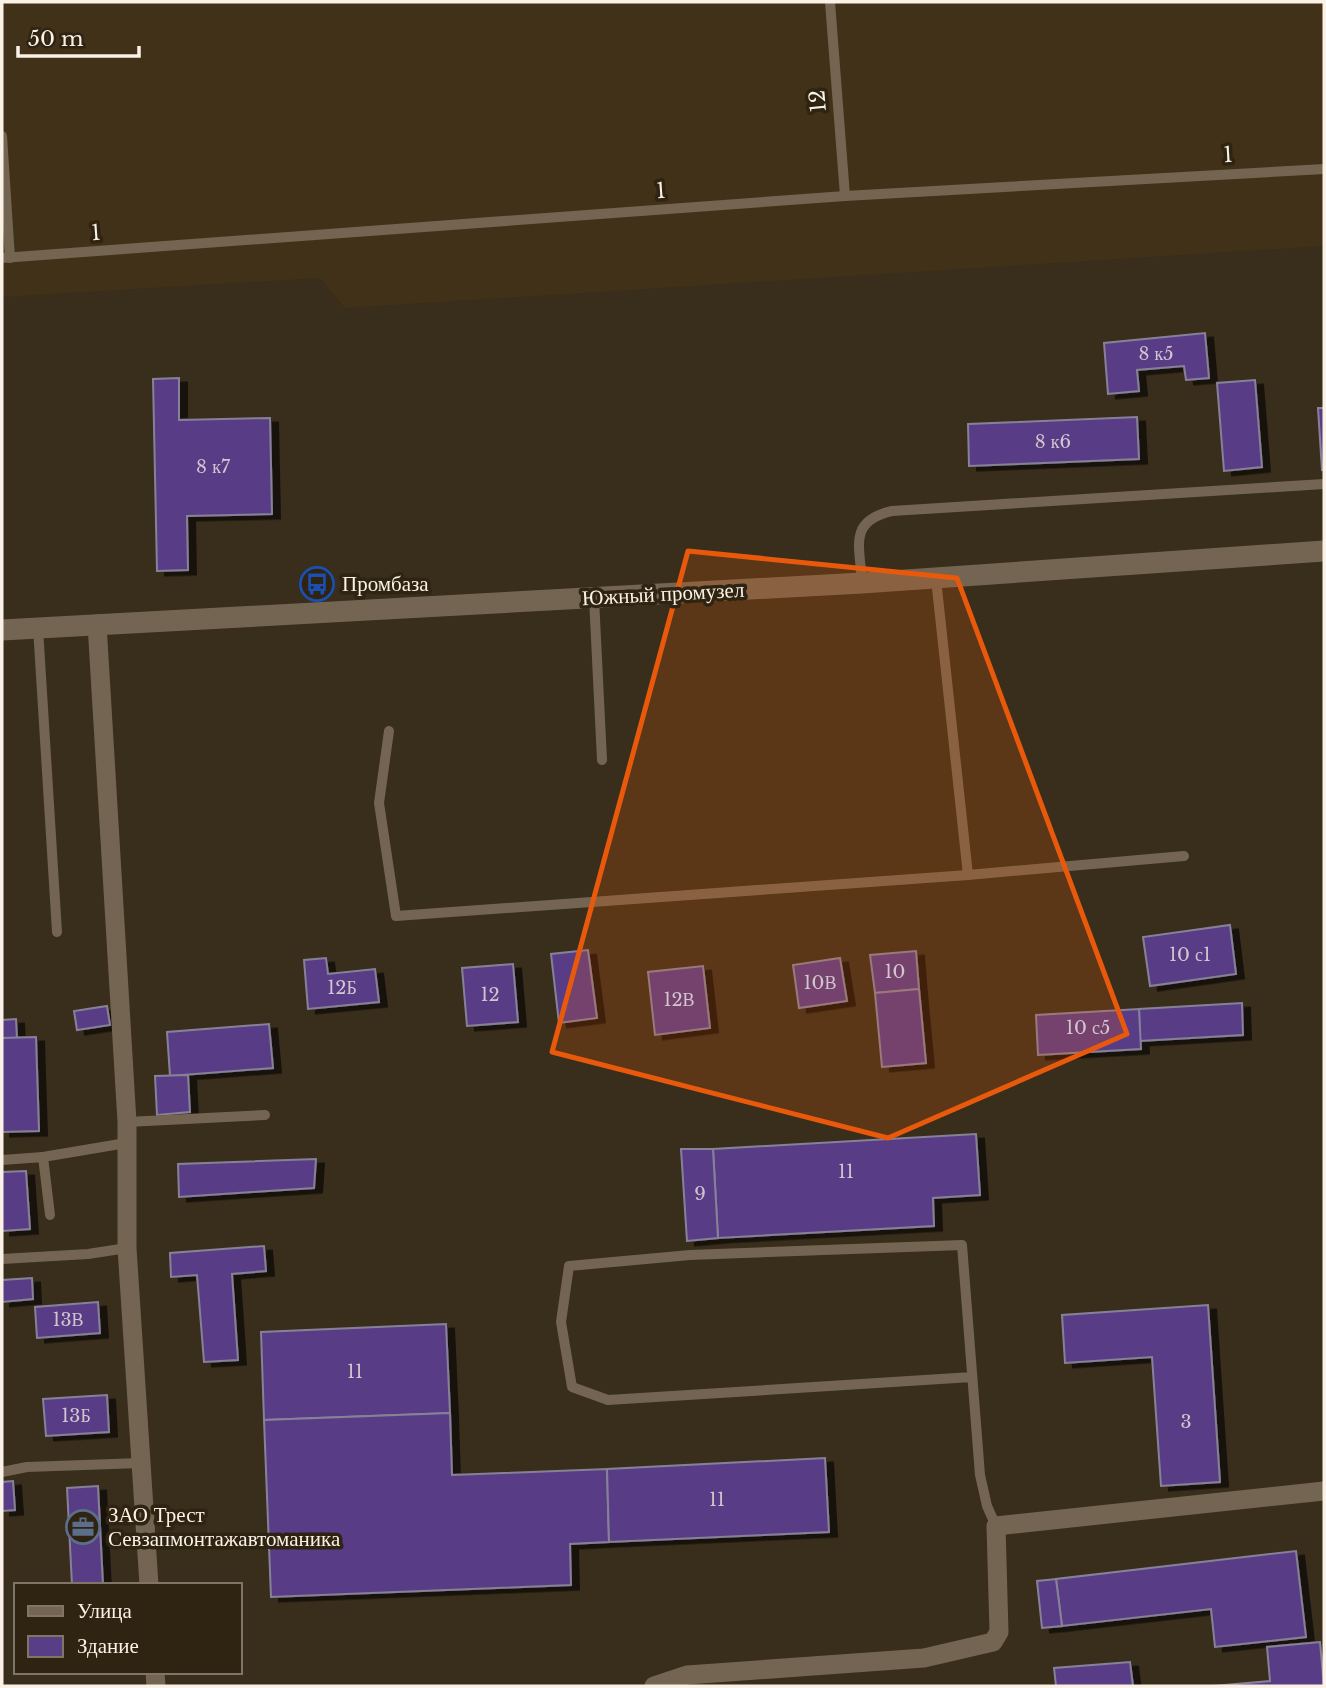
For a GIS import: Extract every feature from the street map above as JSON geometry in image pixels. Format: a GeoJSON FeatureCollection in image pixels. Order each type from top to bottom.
{"type":"FeatureCollection","features":[{"type":"Feature","properties":{"kind":"street","name":"Южный промузел"},"geometry":{"type":"LineString","coordinates":[[2,630],[936,579],[1324,551]]}},
{"type":"Feature","properties":{"kind":"street"},"geometry":{"type":"LineString","coordinates":[[97,624],[127,1122],[127,1248],[149,1583]]}},
{"type":"Feature","properties":{"kind":"street"},"geometry":{"type":"LineString","coordinates":[[654,1686],[687,1675],[924,1658],[993,1642],[999,1632],[996,1527],[1324,1492]]}},
{"type":"Feature","properties":{"kind":"lane","name":"12"},"geometry":{"type":"LineString","coordinates":[[830,2],[845,196]]}},
{"type":"Feature","properties":{"kind":"lane"},"geometry":{"type":"LineString","coordinates":[[2,136],[6,258]]}},
{"type":"Feature","properties":{"kind":"lane","name":"1"},"geometry":{"type":"LineString","coordinates":[[6,258],[845,196],[1324,169]]}},
{"type":"Feature","properties":{"kind":"lane"},"geometry":{"type":"LineString","coordinates":[[862,583],[860,532],[874,515],[892,511],[1324,484]]}},
{"type":"Feature","properties":{"kind":"lane"},"geometry":{"type":"LineString","coordinates":[[936,579],[968,875]]}},
{"type":"Feature","properties":{"kind":"lane"},"geometry":{"type":"LineString","coordinates":[[594,598],[602,760]]}},
{"type":"Feature","properties":{"kind":"lane"},"geometry":{"type":"LineString","coordinates":[[37,628],[57,932]]}},
{"type":"Feature","properties":{"kind":"lane"},"geometry":{"type":"LineString","coordinates":[[389,731],[379,803],[396,916],[968,875],[1184,856]]}},
{"type":"Feature","properties":{"kind":"lane"},"geometry":{"type":"LineString","coordinates":[[127,1122],[265,1115]]}},
{"type":"Feature","properties":{"kind":"lane"},"geometry":{"type":"LineString","coordinates":[[2,1160],[43,1157],[126,1143]]}},
{"type":"Feature","properties":{"kind":"lane"},"geometry":{"type":"LineString","coordinates":[[43,1157],[50,1215]]}},
{"type":"Feature","properties":{"kind":"lane"},"geometry":{"type":"LineString","coordinates":[[972,1377],[608,1401],[572,1387],[561,1322],[569,1266],[690,1255],[962,1245],[980,1475],[987,1506],[996,1527]]}},
{"type":"Feature","properties":{"kind":"lane"},"geometry":{"type":"LineString","coordinates":[[2,1259],[88,1254],[127,1248]]}},
{"type":"Feature","properties":{"kind":"lane"},"geometry":{"type":"LineString","coordinates":[[2,1472],[27,1467],[141,1463]]}},
{"type":"Feature","properties":{"kind":"highlighted area"},"geometry":{"type":"Polygon","coordinates":[[[688,551],[957,578],[1127,1034],[888,1138],[552,1052],[688,551]]]}},
{"type":"Feature","properties":{"kind":"shaded area"},"geometry":{"type":"Polygon","coordinates":[[[2,2],[1324,2],[1324,246],[345,308],[320,278],[2,297],[2,2]]]}},
{"type":"Feature","properties":{"kind":"building"},"geometry":{"type":"Polygon","coordinates":[[[1205,333],[1209,378],[1186,380],[1184,366],[1137,370],[1139,391],[1108,394],[1104,343],[1205,333]]]}},
{"type":"Feature","properties":{"kind":"building"},"geometry":{"type":"Polygon","coordinates":[[[179,378],[179,420],[270,418],[272,514],[187,516],[188,570],[157,571],[153,379],[179,378]]]}},
{"type":"Feature","properties":{"kind":"building"},"geometry":{"type":"Polygon","coordinates":[[[1255,380],[1262,467],[1224,471],[1217,383],[1255,380]]]}},
{"type":"Feature","properties":{"kind":"building"},"geometry":{"type":"Polygon","coordinates":[[[1318,408],[1324,408],[1324,470],[1322,470],[1318,408]]]}},
{"type":"Feature","properties":{"kind":"building"},"geometry":{"type":"Polygon","coordinates":[[[1137,417],[1139,459],[969,466],[968,424],[1137,417]]]}},
{"type":"Feature","properties":{"kind":"building"},"geometry":{"type":"Polygon","coordinates":[[[1230,925],[1236,974],[1150,986],[1143,937],[1230,925]]]}},
{"type":"Feature","properties":{"kind":"building"},"geometry":{"type":"Polygon","coordinates":[[[588,950],[597,1018],[559,1023],[551,954],[588,950]]]}},
{"type":"Feature","properties":{"kind":"building"},"geometry":{"type":"Polygon","coordinates":[[[916,951],[919,989],[875,993],[870,955],[916,951]]]}},
{"type":"Feature","properties":{"kind":"building"},"geometry":{"type":"Polygon","coordinates":[[[326,958],[328,974],[375,969],[379,1002],[308,1009],[304,960],[326,958]]]}},
{"type":"Feature","properties":{"kind":"building"},"geometry":{"type":"Polygon","coordinates":[[[840,958],[847,1001],[799,1008],[793,965],[840,958]]]}},
{"type":"Feature","properties":{"kind":"building"},"geometry":{"type":"Polygon","coordinates":[[[513,964],[518,1022],[467,1026],[462,968],[513,964]]]}},
{"type":"Feature","properties":{"kind":"building"},"geometry":{"type":"Polygon","coordinates":[[[703,966],[710,1028],[655,1035],[648,972],[703,966]]]}},
{"type":"Feature","properties":{"kind":"building"},"geometry":{"type":"Polygon","coordinates":[[[919,989],[926,1063],[882,1067],[875,993],[919,989]]]}},
{"type":"Feature","properties":{"kind":"building"},"geometry":{"type":"Polygon","coordinates":[[[1242,1003],[1243,1035],[1140,1041],[1139,1009],[1242,1003]]]}},
{"type":"Feature","properties":{"kind":"building"},"geometry":{"type":"Polygon","coordinates":[[[107,1006],[110,1025],[77,1030],[74,1011],[107,1006]]]}},
{"type":"Feature","properties":{"kind":"building"},"geometry":{"type":"Polygon","coordinates":[[[1139,1009],[1141,1049],[1038,1055],[1036,1015],[1139,1009]]]}},
{"type":"Feature","properties":{"kind":"building"},"geometry":{"type":"Polygon","coordinates":[[[16,1019],[17,1038],[2,1038],[2,1020],[16,1019]]]}},
{"type":"Feature","properties":{"kind":"building"},"geometry":{"type":"Polygon","coordinates":[[[269,1024],[273,1068],[170,1076],[167,1032],[269,1024]]]}},
{"type":"Feature","properties":{"kind":"building"},"geometry":{"type":"Polygon","coordinates":[[[36,1037],[39,1131],[2,1132],[2,1038],[36,1037]]]}},
{"type":"Feature","properties":{"kind":"building"},"geometry":{"type":"Polygon","coordinates":[[[188,1075],[190,1112],[157,1115],[155,1076],[188,1075]]]}},
{"type":"Feature","properties":{"kind":"building"},"geometry":{"type":"Polygon","coordinates":[[[976,1134],[980,1195],[933,1198],[934,1226],[718,1238],[713,1149],[976,1134]]]}},
{"type":"Feature","properties":{"kind":"building"},"geometry":{"type":"Polygon","coordinates":[[[681,1149],[713,1149],[718,1238],[687,1241],[681,1149]]]}},
{"type":"Feature","properties":{"kind":"building"},"geometry":{"type":"Polygon","coordinates":[[[316,1159],[314,1188],[179,1197],[178,1164],[316,1159]]]}},
{"type":"Feature","properties":{"kind":"building"},"geometry":{"type":"Polygon","coordinates":[[[26,1171],[30,1229],[2,1231],[2,1172],[26,1171]]]}},
{"type":"Feature","properties":{"kind":"building"},"geometry":{"type":"Polygon","coordinates":[[[264,1246],[266,1271],[232,1274],[238,1360],[204,1362],[197,1275],[171,1277],[170,1253],[264,1246]]]}},
{"type":"Feature","properties":{"kind":"building"},"geometry":{"type":"Polygon","coordinates":[[[32,1278],[33,1299],[2,1302],[2,1280],[32,1278]]]}},
{"type":"Feature","properties":{"kind":"building"},"geometry":{"type":"Polygon","coordinates":[[[98,1302],[100,1333],[37,1338],[35,1307],[98,1302]]]}},
{"type":"Feature","properties":{"kind":"building"},"geometry":{"type":"Polygon","coordinates":[[[1208,1305],[1220,1482],[1161,1486],[1152,1357],[1065,1363],[1062,1315],[1208,1305]]]}},
{"type":"Feature","properties":{"kind":"building"},"geometry":{"type":"Polygon","coordinates":[[[446,1324],[450,1413],[264,1420],[261,1332],[446,1324]]]}},
{"type":"Feature","properties":{"kind":"building"},"geometry":{"type":"Polygon","coordinates":[[[107,1395],[109,1432],[46,1436],[43,1399],[107,1395]]]}},
{"type":"Feature","properties":{"kind":"building"},"geometry":{"type":"Polygon","coordinates":[[[450,1413],[452,1475],[607,1469],[609,1542],[570,1544],[571,1585],[271,1597],[264,1420],[450,1413]]]}},
{"type":"Feature","properties":{"kind":"building"},"geometry":{"type":"Polygon","coordinates":[[[825,1458],[829,1532],[609,1542],[607,1469],[825,1458]]]}},
{"type":"Feature","properties":{"kind":"building"},"geometry":{"type":"Polygon","coordinates":[[[13,1481],[15,1510],[2,1511],[2,1482],[13,1481]]]}},
{"type":"Feature","properties":{"kind":"building"},"geometry":{"type":"Polygon","coordinates":[[[98,1486],[103,1583],[72,1583],[67,1488],[98,1486]]]}},
{"type":"Feature","properties":{"kind":"building"},"geometry":{"type":"Polygon","coordinates":[[[1296,1551],[1306,1637],[1215,1647],[1211,1609],[1062,1626],[1056,1579],[1296,1551]]]}},
{"type":"Feature","properties":{"kind":"building"},"geometry":{"type":"Polygon","coordinates":[[[1056,1579],[1062,1626],[1042,1628],[1037,1581],[1056,1579]]]}},
{"type":"Feature","properties":{"kind":"building"},"geometry":{"type":"Polygon","coordinates":[[[1320,1642],[1324,1686],[1213,1686],[1270,1681],[1267,1647],[1320,1642]]]}},
{"type":"Feature","properties":{"kind":"building"},"geometry":{"type":"Polygon","coordinates":[[[1130,1662],[1133,1686],[1056,1686],[1054,1668],[1130,1662]]]}},
{"type":"Feature","properties":{"kind":"place","name":"Промбаза"},"geometry":{"type":"Point","coordinates":[317,584]}},
{"type":"Feature","properties":{"kind":"place","name":"ЗАО Трест Севзапмонтажавтоманика"},"geometry":{"type":"Point","coordinates":[83,1527]}}]}
